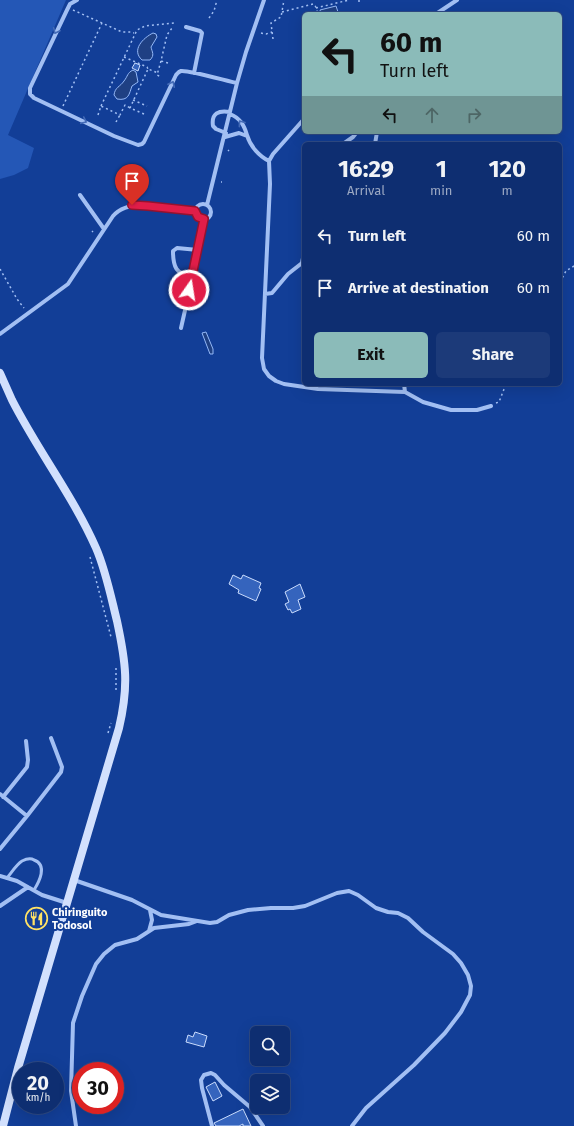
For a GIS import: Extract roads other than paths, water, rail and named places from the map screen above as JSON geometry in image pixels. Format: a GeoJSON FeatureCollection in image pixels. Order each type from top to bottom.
{"type":"FeatureCollection","features":[{"type":"Feature","properties":{"kind":"main road"},"geometry":{"type":"LineString","coordinates":[[0,373],[12,400],[77,511],[96,548],[105,574],[124,652],[126,682],[121,717],[10,1096],[3,1126]]}},
{"type":"Feature","properties":{"kind":"street"},"geometry":{"type":"LineString","coordinates":[[77,0],[70,4],[66,10],[30,88],[30,94],[34,98],[136,145],[140,145],[146,139],[178,73],[182,71],[194,73],[237,83]]}},
{"type":"Feature","properties":{"kind":"street"},"geometry":{"type":"LineString","coordinates":[[181,328],[204,219],[207,218],[210,213],[207,205],[237,83],[264,0]]}},
{"type":"Feature","properties":{"kind":"street"},"geometry":{"type":"LineString","coordinates":[[439,12],[457,0]]}},
{"type":"Feature","properties":{"kind":"street"},"geometry":{"type":"LineString","coordinates":[[186,27],[202,33],[194,73]]}},
{"type":"Feature","properties":{"kind":"street"},"geometry":{"type":"LineString","coordinates":[[247,136],[239,133],[225,135],[213,126],[213,119],[218,112],[221,111],[230,113],[238,118],[242,122],[247,136],[256,152],[269,161]]}},
{"type":"Feature","properties":{"kind":"street"},"geometry":{"type":"LineString","coordinates":[[302,121],[273,154],[269,161],[270,184],[262,365],[266,373],[272,379],[284,384],[318,389],[405,392],[423,402],[451,410],[477,410],[491,406]]}},
{"type":"Feature","properties":{"kind":"street"},"geometry":{"type":"LineString","coordinates":[[346,142],[355,134]]}},
{"type":"Feature","properties":{"kind":"street"},"geometry":{"type":"LineString","coordinates":[[80,195],[104,229]]}},
{"type":"Feature","properties":{"kind":"street"},"geometry":{"type":"LineString","coordinates":[[0,334],[68,284],[116,212],[132,205],[156,206],[195,211]]}},
{"type":"Feature","properties":{"kind":"street"},"geometry":{"type":"LineString","coordinates":[[195,211],[196,207],[200,205],[207,205]]}},
{"type":"Feature","properties":{"kind":"street"},"geometry":{"type":"LineString","coordinates":[[195,211],[198,217],[204,219]]}},
{"type":"Feature","properties":{"kind":"street"},"geometry":{"type":"LineString","coordinates":[[192,277],[182,275],[176,269],[174,251],[177,248],[198,250]]}},
{"type":"Feature","properties":{"kind":"street"},"geometry":{"type":"LineString","coordinates":[[265,294],[270,294],[274,291],[288,274],[302,263]]}},
{"type":"Feature","properties":{"kind":"street"},"geometry":{"type":"LineString","coordinates":[[404,386],[405,392]]}},
{"type":"Feature","properties":{"kind":"street"},"geometry":{"type":"LineString","coordinates":[[0,848],[61,772],[62,767],[51,738]]}},
{"type":"Feature","properties":{"kind":"street"},"geometry":{"type":"LineString","coordinates":[[26,741],[28,760],[27,767],[1,796],[27,816]]}},
{"type":"Feature","properties":{"kind":"street"},"geometry":{"type":"LineString","coordinates":[[0,876],[67,903]]}},
{"type":"Feature","properties":{"kind":"street"},"geometry":{"type":"LineString","coordinates":[[74,880],[126,898],[161,915],[205,923],[214,923],[229,915],[256,909],[298,908],[310,905],[337,893],[349,891],[358,894],[376,908],[388,912],[398,913],[408,918],[452,954],[461,963],[468,975],[471,986],[470,995],[461,1012],[445,1033],[409,1069],[366,1108],[352,1126]]}},
{"type":"Feature","properties":{"kind":"street"},"geometry":{"type":"LineString","coordinates":[[0,906],[28,887]]}},
{"type":"Feature","properties":{"kind":"street"},"geometry":{"type":"LineString","coordinates":[[149,931],[152,920],[150,910]]}},
{"type":"Feature","properties":{"kind":"street"},"geometry":{"type":"LineString","coordinates":[[76,1126],[71,1091],[72,1031],[73,1023],[82,996],[96,964],[104,954],[115,945],[137,939],[157,927],[189,924],[197,921]]}},
{"type":"Feature","properties":{"kind":"street"},"geometry":{"type":"LineString","coordinates":[[212,1126],[201,1082],[204,1075],[211,1073],[250,1107],[263,1126]]}},
{"type":"Feature","properties":{"kind":"lane"},"geometry":{"type":"LineString","coordinates":[[7,878],[22,861],[33,859],[41,866],[42,870],[41,876],[34,890]]}},
{"type":"Feature","properties":{"kind":"place","name":"Chiringuito Todosol"},"geometry":{"type":"Point","coordinates":[37,918]}}]}
